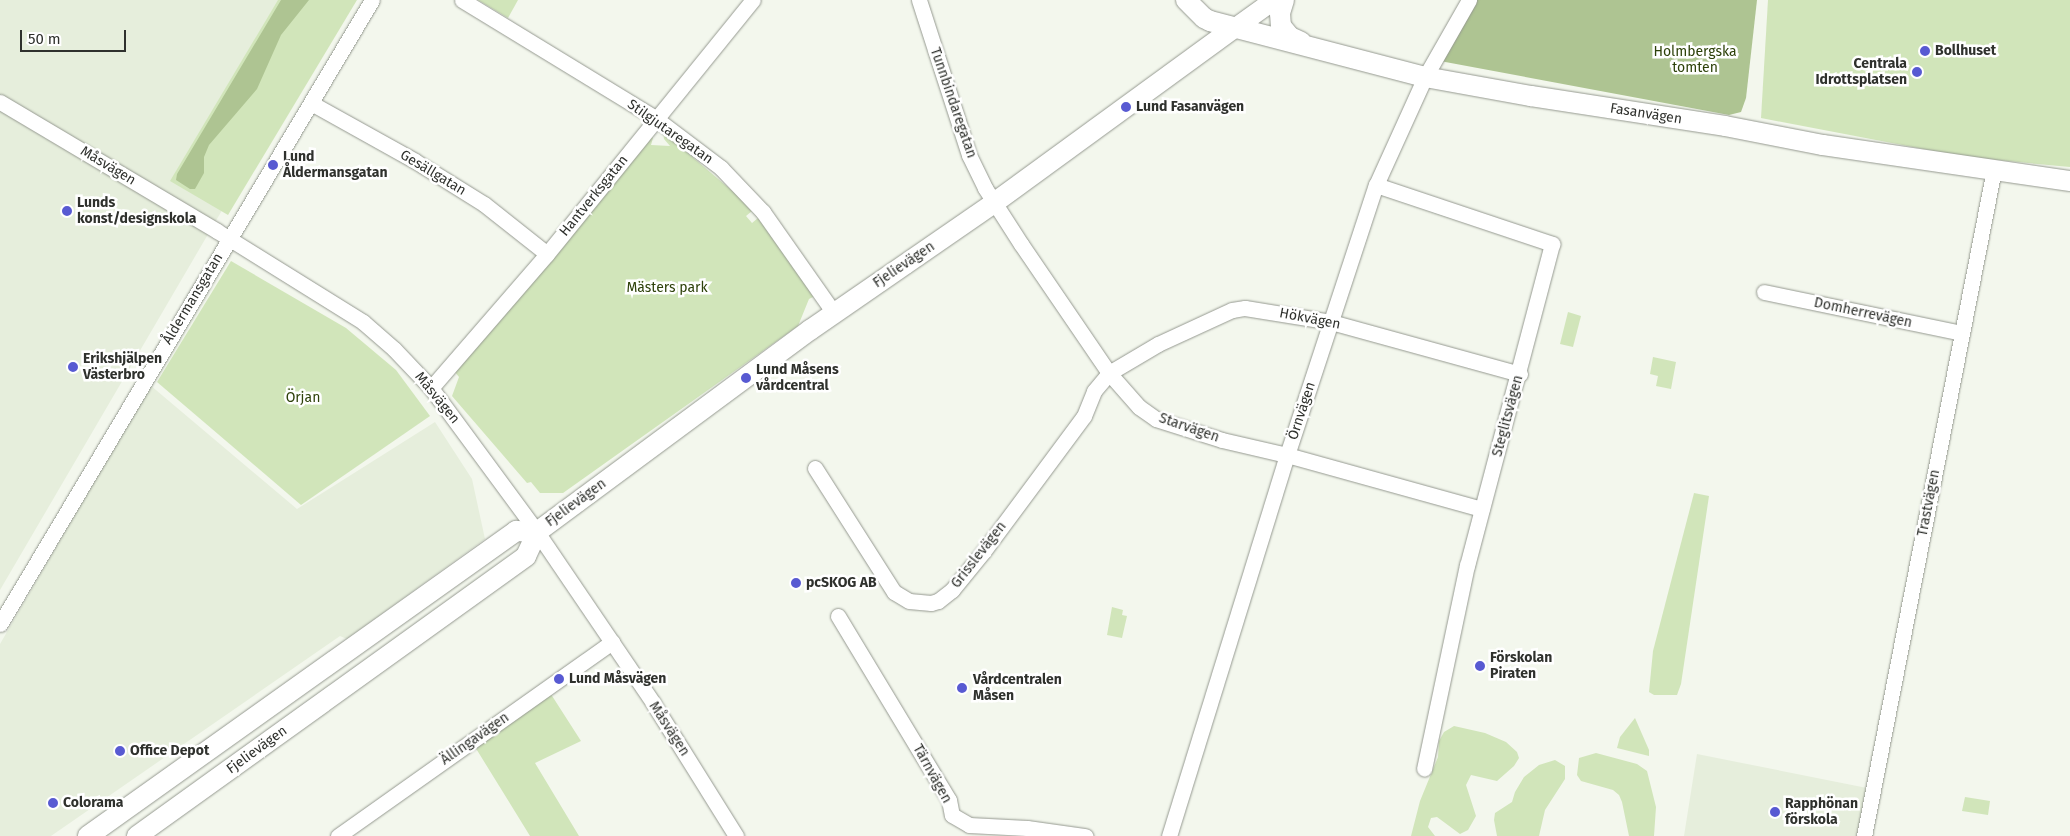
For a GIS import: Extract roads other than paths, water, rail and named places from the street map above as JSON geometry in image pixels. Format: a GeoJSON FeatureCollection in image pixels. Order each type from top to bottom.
{"type":"FeatureCollection","features":[{"type":"Feature","properties":{"kind":"main road","name":"Fasanvägen"},"geometry":{"type":"LineString","coordinates":[[1186,0],[1204,18],[1234,28],[1425,77],[1531,96],[1725,126],[1823,146],[2067,180]]}},
{"type":"Feature","properties":{"kind":"main road"},"geometry":{"type":"LineString","coordinates":[[1284,0],[1280,13],[1281,26],[1290,37],[1309,47]]}},
{"type":"Feature","properties":{"kind":"main road","name":"Fjelievägen"},"geometry":{"type":"LineString","coordinates":[[137,836],[526,556],[537,532],[834,312],[994,203],[1234,28]]}},
{"type":"Feature","properties":{"kind":"main road","name":"Fjelievägen"},"geometry":{"type":"LineString","coordinates":[[88,836],[516,531],[537,532]]}},
{"type":"Feature","properties":{"kind":"street","name":"Åldermansgatan"},"geometry":{"type":"LineString","coordinates":[[0,624],[372,0]]}},
{"type":"Feature","properties":{"kind":"street","name":"Stilgjutaregatan"},"geometry":{"type":"LineString","coordinates":[[462,0],[655,118],[721,168],[763,212],[834,312]]}},
{"type":"Feature","properties":{"kind":"street","name":"Hantverksgatan"},"geometry":{"type":"LineString","coordinates":[[431,388],[547,254],[655,118],[753,0]]}},
{"type":"Feature","properties":{"kind":"street","name":"Tunnbindaregatan"},"geometry":{"type":"LineString","coordinates":[[919,0],[969,156],[994,203]]}},
{"type":"Feature","properties":{"kind":"street","name":"Fjelievägen"},"geometry":{"type":"LineString","coordinates":[[1234,28],[1273,0]]}},
{"type":"Feature","properties":{"kind":"street","name":"Örnvägen"},"geometry":{"type":"LineString","coordinates":[[1170,836],[1287,455],[1376,185],[1425,77],[1469,0]]}},
{"type":"Feature","properties":{"kind":"street","name":"Måsvägen"},"geometry":{"type":"LineString","coordinates":[[0,102],[229,239],[362,322],[394,349],[431,388],[537,532],[612,642],[736,836]]}},
{"type":"Feature","properties":{"kind":"street","name":"Gesällgatan"},"geometry":{"type":"LineString","coordinates":[[311,103],[415,161],[484,204],[547,254]]}},
{"type":"Feature","properties":{"kind":"street","name":"Trastvägen"},"geometry":{"type":"LineString","coordinates":[[1864,836],[1994,169]]}},
{"type":"Feature","properties":{"kind":"street","name":"Steglitsvägen"},"geometry":{"type":"LineString","coordinates":[[1376,185],[1552,244],[1520,374],[1456,611],[1424,769]]}},
{"type":"Feature","properties":{"kind":"street","name":"Starvägen"},"geometry":{"type":"LineString","coordinates":[[994,203],[1109,373],[1139,406],[1156,419],[1222,440],[1287,455],[1482,509]]}},
{"type":"Feature","properties":{"kind":"street","name":"Domherrevägen"},"geometry":{"type":"LineString","coordinates":[[1764,292],[1962,333]]}},
{"type":"Feature","properties":{"kind":"street","name":"Hökvägen"},"geometry":{"type":"LineString","coordinates":[[1109,373],[1158,344],[1232,310],[1245,308],[1331,322],[1520,374]]}},
{"type":"Feature","properties":{"kind":"street","name":"Grisslevägen"},"geometry":{"type":"LineString","coordinates":[[815,468],[894,592],[909,601],[931,603],[938,601],[952,590],[982,552],[1084,416],[1094,390],[1109,373]]}},
{"type":"Feature","properties":{"kind":"street","name":"Tärnvägen"},"geometry":{"type":"LineString","coordinates":[[838,616],[949,800],[952,815],[969,825],[1027,828],[1085,836]]}},
{"type":"Feature","properties":{"kind":"street","name":"Ällingavägen"},"geometry":{"type":"LineString","coordinates":[[338,836],[612,642]]}},
{"type":"Feature","properties":{"kind":"place","name":"Bollhuset"},"geometry":{"type":"Point","coordinates":[1925,51]}},
{"type":"Feature","properties":{"kind":"place","name":"Centrala Idrottsplatsen"},"geometry":{"type":"Point","coordinates":[1917,72]}},
{"type":"Feature","properties":{"kind":"place","name":"Lund Fasanvägen"},"geometry":{"type":"Point","coordinates":[1126,107]}},
{"type":"Feature","properties":{"kind":"place","name":"Lund Åldermansgatan"},"geometry":{"type":"Point","coordinates":[273,165]}},
{"type":"Feature","properties":{"kind":"place","name":"Lunds konst/designskola"},"geometry":{"type":"Point","coordinates":[67,211]}},
{"type":"Feature","properties":{"kind":"place","name":"Erikshjälpen Västerbro"},"geometry":{"type":"Point","coordinates":[73,367]}},
{"type":"Feature","properties":{"kind":"place","name":"Lund Måsens vårdcentral"},"geometry":{"type":"Point","coordinates":[746,378]}},
{"type":"Feature","properties":{"kind":"place","name":"pcSKOG AB"},"geometry":{"type":"Point","coordinates":[796,583]}},
{"type":"Feature","properties":{"kind":"place","name":"Förskolan Piraten"},"geometry":{"type":"Point","coordinates":[1480,666]}},
{"type":"Feature","properties":{"kind":"place","name":"Lund Måsvägen"},"geometry":{"type":"Point","coordinates":[559,679]}},
{"type":"Feature","properties":{"kind":"place","name":"Vårdcentralen Måsen"},"geometry":{"type":"Point","coordinates":[962,688]}},
{"type":"Feature","properties":{"kind":"place","name":"Office Depot"},"geometry":{"type":"Point","coordinates":[120,751]}},
{"type":"Feature","properties":{"kind":"place","name":"Colorama"},"geometry":{"type":"Point","coordinates":[53,803]}},
{"type":"Feature","properties":{"kind":"place","name":"Rapphönan förskola"},"geometry":{"type":"Point","coordinates":[1775,812]}},
{"type":"Feature","properties":{"kind":"park label","name":"Holmbergska tomten"},"geometry":{"type":"Point","coordinates":[1695,60]}},
{"type":"Feature","properties":{"kind":"park label","name":"Mästers park"},"geometry":{"type":"Point","coordinates":[667,288]}},
{"type":"Feature","properties":{"kind":"park label","name":"Örjan"},"geometry":{"type":"Point","coordinates":[303,398]}}]}
